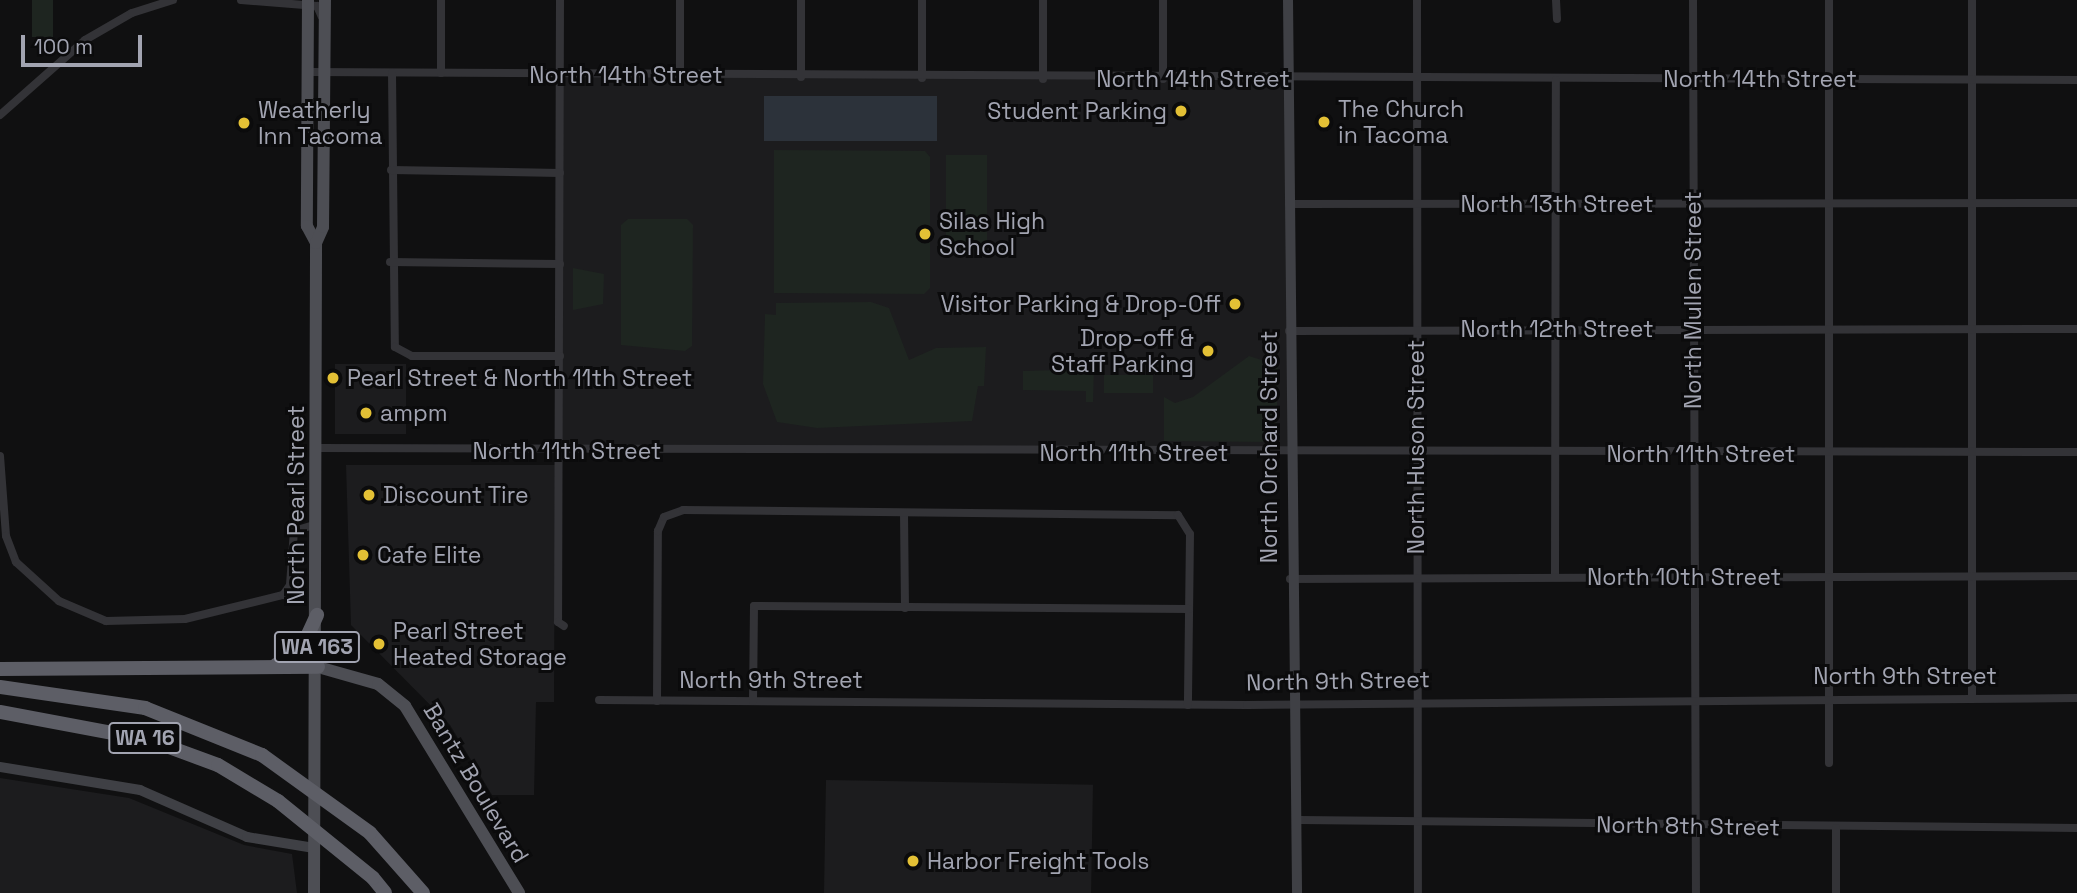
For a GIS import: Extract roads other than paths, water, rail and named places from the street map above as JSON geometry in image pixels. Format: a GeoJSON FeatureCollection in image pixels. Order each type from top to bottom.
{"type":"FeatureCollection","features":[{"type":"Feature","properties":{"kind":"highway"},"geometry":{"type":"LineString","coordinates":[[263,668],[300,652],[317,615]]}},
{"type":"Feature","properties":{"kind":"highway"},"geometry":{"type":"LineString","coordinates":[[0,668],[318,667]]}},
{"type":"Feature","properties":{"kind":"highway","name":"WA 16"},"geometry":{"type":"LineString","coordinates":[[0,687],[145,708],[262,755],[370,833],[423,893]]}},
{"type":"Feature","properties":{"kind":"highway","name":"WA 16"},"geometry":{"type":"LineString","coordinates":[[0,712],[150,740],[218,765],[278,800],[373,878],[385,893]]}},
{"type":"Feature","properties":{"kind":"main road","name":"North Pearl Street"},"geometry":{"type":"LineString","coordinates":[[314,893],[318,667],[316,243],[323,227],[325,0]]}},
{"type":"Feature","properties":{"kind":"main road","name":"North Pearl Street"},"geometry":{"type":"LineString","coordinates":[[308,3],[307,226],[316,243]]}},
{"type":"Feature","properties":{"kind":"main road","name":"Bantz Boulevard"},"geometry":{"type":"LineString","coordinates":[[318,667],[378,684],[405,706],[519,893]]}},
{"type":"Feature","properties":{"kind":"street"},"geometry":{"type":"LineString","coordinates":[[0,115],[85,40],[168,0]]}},
{"type":"Feature","properties":{"kind":"street"},"geometry":{"type":"LineString","coordinates":[[241,0],[308,3],[320,8],[325,30]]}},
{"type":"Feature","properties":{"kind":"street"},"geometry":{"type":"LineString","coordinates":[[441,0],[441,73]]}},
{"type":"Feature","properties":{"kind":"street"},"geometry":{"type":"LineString","coordinates":[[560,0],[558,622],[564,626]]}},
{"type":"Feature","properties":{"kind":"street"},"geometry":{"type":"LineString","coordinates":[[680,0],[680,75]]}},
{"type":"Feature","properties":{"kind":"street"},"geometry":{"type":"LineString","coordinates":[[801,0],[801,77]]}},
{"type":"Feature","properties":{"kind":"street"},"geometry":{"type":"LineString","coordinates":[[922,0],[922,78]]}},
{"type":"Feature","properties":{"kind":"street"},"geometry":{"type":"LineString","coordinates":[[1043,0],[1043,79]]}},
{"type":"Feature","properties":{"kind":"street"},"geometry":{"type":"LineString","coordinates":[[1163,0],[1163,79]]}},
{"type":"Feature","properties":{"kind":"street","name":"North Orchard Street"},"geometry":{"type":"LineString","coordinates":[[1288,0],[1290,579],[1297,703],[1297,893]]}},
{"type":"Feature","properties":{"kind":"street","name":"North Huson Street"},"geometry":{"type":"LineString","coordinates":[[1417,0],[1415,578],[1418,893]]}},
{"type":"Feature","properties":{"kind":"street"},"geometry":{"type":"LineString","coordinates":[[1556,0],[1556,19]]}},
{"type":"Feature","properties":{"kind":"street","name":"North Mullen Street"},"geometry":{"type":"LineString","coordinates":[[1693,0],[1695,329],[1692,452],[1696,893]]}},
{"type":"Feature","properties":{"kind":"street"},"geometry":{"type":"LineString","coordinates":[[1829,0],[1829,763]]}},
{"type":"Feature","properties":{"kind":"street"},"geometry":{"type":"LineString","coordinates":[[1972,0],[1972,696]]}},
{"type":"Feature","properties":{"kind":"street","name":"North 14th Street"},"geometry":{"type":"LineString","coordinates":[[309,72],[1043,79],[2077,80]]}},
{"type":"Feature","properties":{"kind":"street"},"geometry":{"type":"LineString","coordinates":[[392,73],[390,331],[397,349],[416,356],[560,356]]}},
{"type":"Feature","properties":{"kind":"street"},"geometry":{"type":"LineString","coordinates":[[1555,577],[1556,80]]}},
{"type":"Feature","properties":{"kind":"street"},"geometry":{"type":"LineString","coordinates":[[391,170],[560,173]]}},
{"type":"Feature","properties":{"kind":"street","name":"North 13th Street"},"geometry":{"type":"LineString","coordinates":[[1289,204],[2077,203]]}},
{"type":"Feature","properties":{"kind":"street"},"geometry":{"type":"LineString","coordinates":[[390,262],[560,264]]}},
{"type":"Feature","properties":{"kind":"street","name":"North 12th Street"},"geometry":{"type":"LineString","coordinates":[[1289,331],[2077,329]]}},
{"type":"Feature","properties":{"kind":"street","name":"North 11th Street"},"geometry":{"type":"LineString","coordinates":[[317,448],[560,452],[2077,452]]}},
{"type":"Feature","properties":{"kind":"street"},"geometry":{"type":"LineString","coordinates":[[0,456],[6,536],[16,562],[59,601],[106,621],[185,620],[282,596],[290,585],[294,531],[317,524]]}},
{"type":"Feature","properties":{"kind":"street"},"geometry":{"type":"LineString","coordinates":[[657,701],[661,523],[676,510],[1171,514],[1184,520],[1189,610],[1188,705]]}},
{"type":"Feature","properties":{"kind":"street"},"geometry":{"type":"LineString","coordinates":[[904,513],[905,608]]}},
{"type":"Feature","properties":{"kind":"street","name":"North 10th Street"},"geometry":{"type":"LineString","coordinates":[[1290,579],[2077,576]]}},
{"type":"Feature","properties":{"kind":"street"},"geometry":{"type":"LineString","coordinates":[[753,701],[754,606],[1189,610]]}},
{"type":"Feature","properties":{"kind":"street","name":"North 9th Street"},"geometry":{"type":"LineString","coordinates":[[599,700],[1188,705],[1416,700],[1972,696],[2077,698]]}},
{"type":"Feature","properties":{"kind":"street"},"geometry":{"type":"LineString","coordinates":[[0,767],[144,791],[247,837],[314,848]]}},
{"type":"Feature","properties":{"kind":"street","name":"North 8th Street"},"geometry":{"type":"LineString","coordinates":[[1299,820],[1836,828],[2077,828]]}},
{"type":"Feature","properties":{"kind":"street"},"geometry":{"type":"LineString","coordinates":[[1836,828],[1836,893]]}},
{"type":"Feature","properties":{"kind":"place","name":"Student Parking"},"geometry":{"type":"Point","coordinates":[1181,111]}},
{"type":"Feature","properties":{"kind":"place","name":"The Church in Tacoma"},"geometry":{"type":"Point","coordinates":[1324,122]}},
{"type":"Feature","properties":{"kind":"place","name":"Weatherly Inn Tacoma"},"geometry":{"type":"Point","coordinates":[244,123]}},
{"type":"Feature","properties":{"kind":"place","name":"Silas High School"},"geometry":{"type":"Point","coordinates":[925,234]}},
{"type":"Feature","properties":{"kind":"place","name":"Visitor Parking & Drop-Off"},"geometry":{"type":"Point","coordinates":[1235,304]}},
{"type":"Feature","properties":{"kind":"place","name":"Drop-off & Staff Parking"},"geometry":{"type":"Point","coordinates":[1208,351]}},
{"type":"Feature","properties":{"kind":"place","name":"Pearl Street & North 11th Street"},"geometry":{"type":"Point","coordinates":[333,378]}},
{"type":"Feature","properties":{"kind":"place","name":"ampm"},"geometry":{"type":"Point","coordinates":[366,413]}},
{"type":"Feature","properties":{"kind":"place","name":"Discount Tire"},"geometry":{"type":"Point","coordinates":[369,495]}},
{"type":"Feature","properties":{"kind":"place","name":"Cafe Elite"},"geometry":{"type":"Point","coordinates":[363,555]}},
{"type":"Feature","properties":{"kind":"place","name":"Pearl Street Heated Storage"},"geometry":{"type":"Point","coordinates":[379,644]}},
{"type":"Feature","properties":{"kind":"place","name":"Harbor Freight Tools"},"geometry":{"type":"Point","coordinates":[913,861]}}]}
